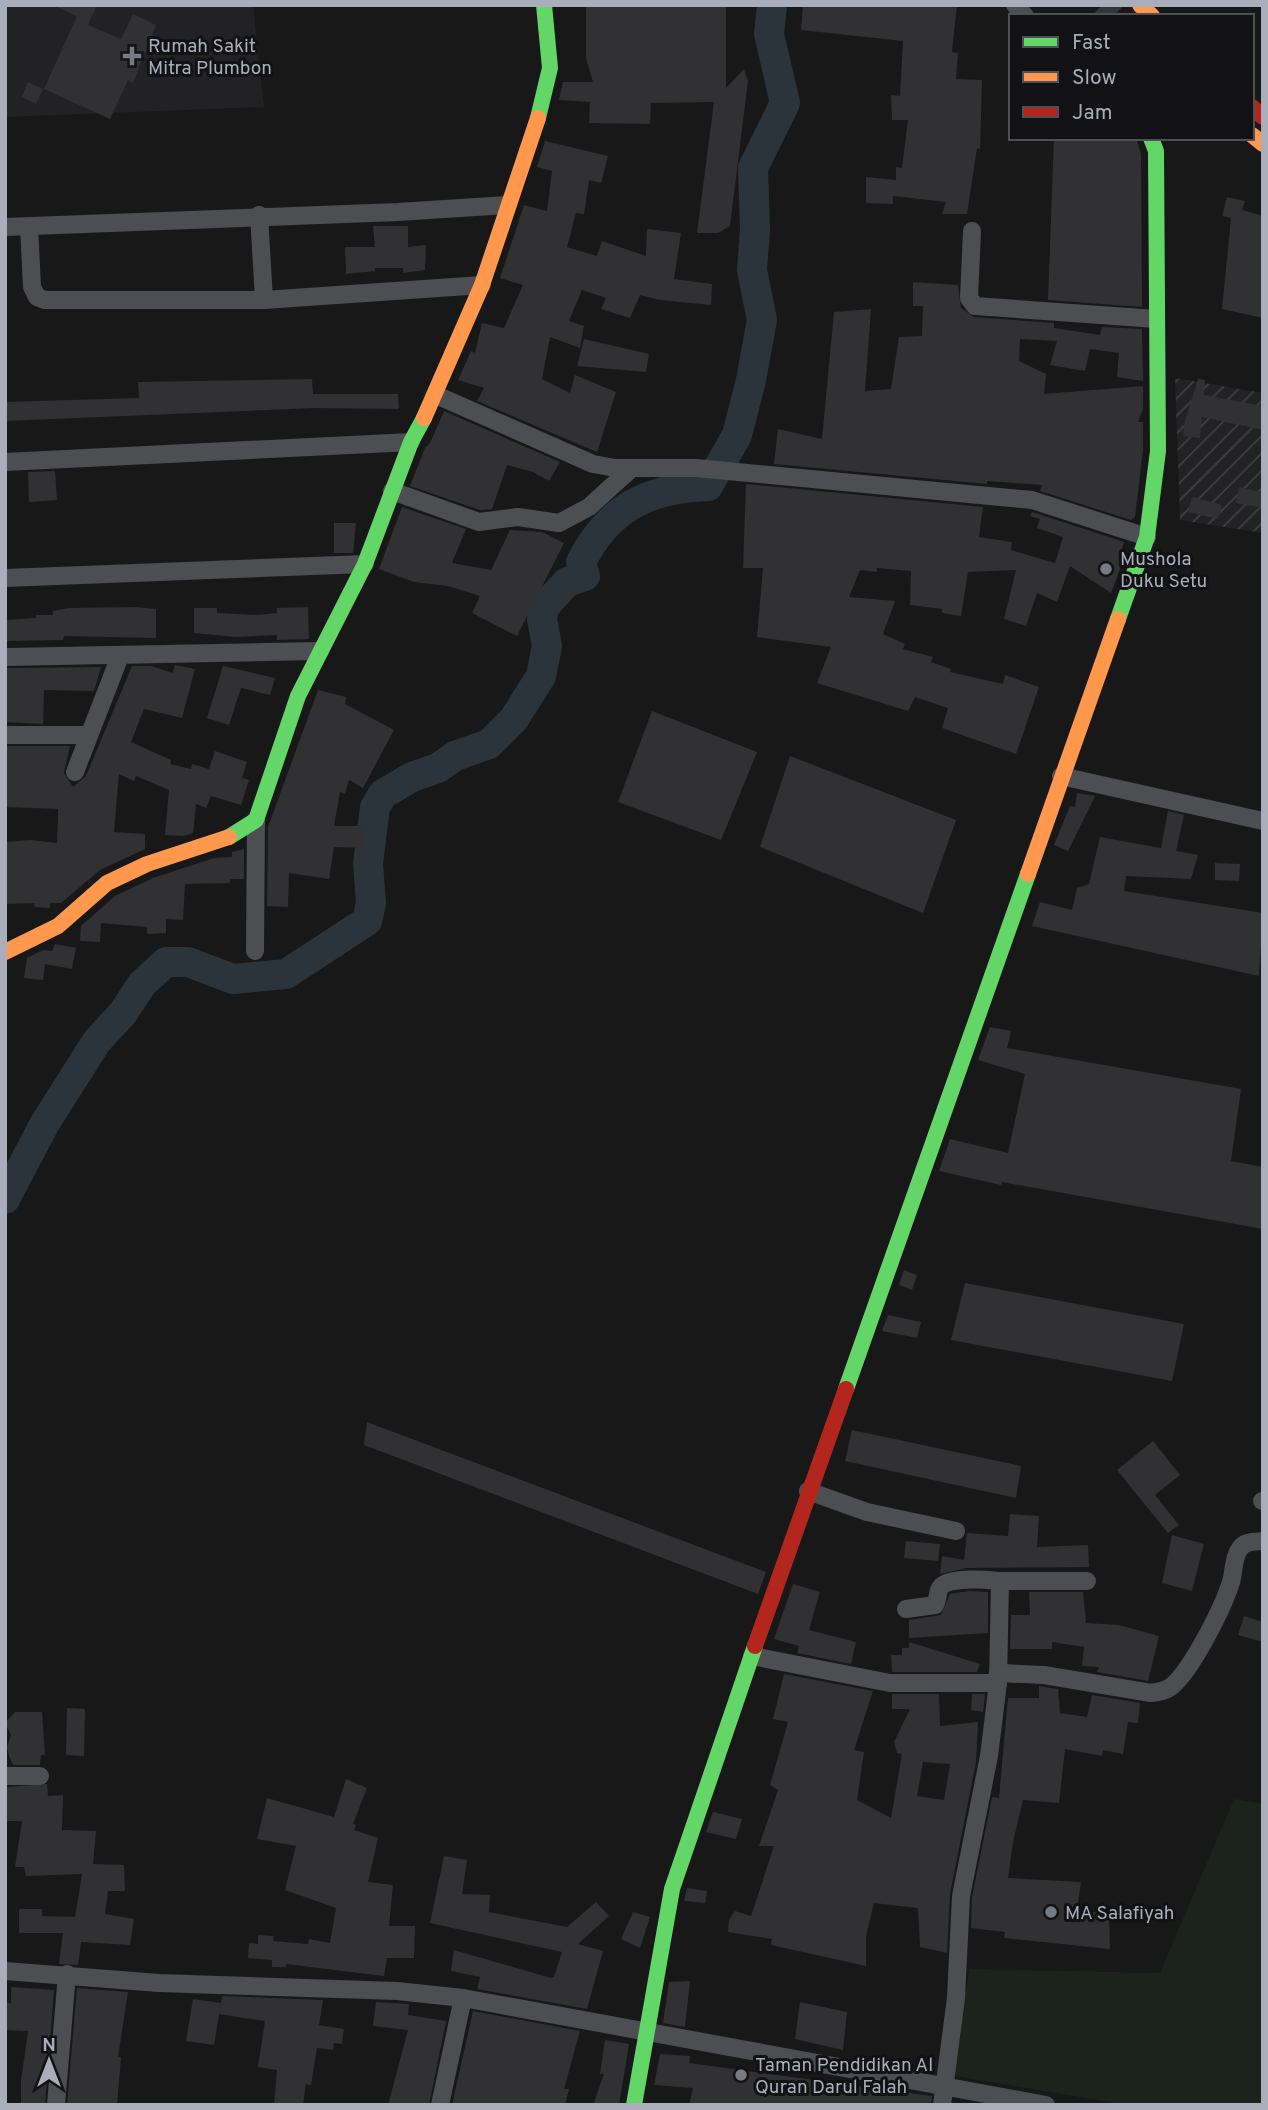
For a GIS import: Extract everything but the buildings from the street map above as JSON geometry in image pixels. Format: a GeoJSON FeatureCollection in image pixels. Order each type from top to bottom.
{"type":"FeatureCollection","features":[{"type":"Feature","properties":{"kind":"main road"},"geometry":{"type":"LineString","coordinates":[[5,952],[58,926],[107,883],[147,864],[233,836],[256,820],[298,696],[365,564],[411,442],[436,396],[482,285],[547,89],[550,68],[544,5]]}},
{"type":"Feature","properties":{"kind":"main road"},"geometry":{"type":"LineString","coordinates":[[634,2105],[649,2034],[672,1885],[808,1491],[1147,537],[1158,451],[1156,151],[1152,140]]}},
{"type":"Feature","properties":{"kind":"street"},"geometry":{"type":"LineString","coordinates":[[5,227],[259,215],[398,212],[507,205]]}},
{"type":"Feature","properties":{"kind":"street"},"geometry":{"type":"LineString","coordinates":[[259,215],[264,300]]}},
{"type":"Feature","properties":{"kind":"street"},"geometry":{"type":"LineString","coordinates":[[29,226],[32,287],[37,297],[45,300],[264,300],[482,285]]}},
{"type":"Feature","properties":{"kind":"street"},"geometry":{"type":"LineString","coordinates":[[972,231],[969,299],[975,306],[1157,319]]}},
{"type":"Feature","properties":{"kind":"street"},"geometry":{"type":"LineString","coordinates":[[436,396],[576,459],[604,466],[696,468],[1032,500],[1147,537]]}},
{"type":"Feature","properties":{"kind":"street"},"geometry":{"type":"LineString","coordinates":[[5,462],[411,442]]}},
{"type":"Feature","properties":{"kind":"street"},"geometry":{"type":"LineString","coordinates":[[392,491],[479,522],[518,517],[559,523],[577,516],[632,468]]}},
{"type":"Feature","properties":{"kind":"street"},"geometry":{"type":"LineString","coordinates":[[5,578],[365,564]]}},
{"type":"Feature","properties":{"kind":"street"},"geometry":{"type":"LineString","coordinates":[[5,657],[320,651]]}},
{"type":"Feature","properties":{"kind":"street"},"geometry":{"type":"LineString","coordinates":[[75,772],[120,656]]}},
{"type":"Feature","properties":{"kind":"street"},"geometry":{"type":"LineString","coordinates":[[5,735],[89,735]]}},
{"type":"Feature","properties":{"kind":"street"},"geometry":{"type":"LineString","coordinates":[[1062,776],[1263,821]]}},
{"type":"Feature","properties":{"kind":"street"},"geometry":{"type":"LineString","coordinates":[[255,951],[256,820]]}},
{"type":"Feature","properties":{"kind":"street"},"geometry":{"type":"LineString","coordinates":[[808,1491],[867,1512],[956,1531]]}},
{"type":"Feature","properties":{"kind":"street"},"geometry":{"type":"LineString","coordinates":[[752,1656],[891,1684],[1044,1675],[1152,1693],[1164,1691],[1173,1685],[1190,1663],[1230,1584],[1239,1549],[1248,1542],[1263,1541]]}},
{"type":"Feature","properties":{"kind":"street"},"geometry":{"type":"LineString","coordinates":[[906,1609],[935,1605],[940,1588],[944,1584],[975,1579],[1087,1581]]}},
{"type":"Feature","properties":{"kind":"street"},"geometry":{"type":"LineString","coordinates":[[943,2096],[956,1998],[961,1896],[989,1756],[998,1678],[1000,1581]]}},
{"type":"Feature","properties":{"kind":"street"},"geometry":{"type":"LineString","coordinates":[[5,1776],[40,1776]]}},
{"type":"Feature","properties":{"kind":"street"},"geometry":{"type":"LineString","coordinates":[[5,1971],[148,1982],[397,1991],[463,1998],[943,2096],[1046,2105]]}},
{"type":"Feature","properties":{"kind":"street"},"geometry":{"type":"LineString","coordinates":[[56,2105],[67,1974]]}},
{"type":"Feature","properties":{"kind":"street"},"geometry":{"type":"LineString","coordinates":[[440,2105],[463,1998]]}},
{"type":"Feature","properties":{"kind":"shaded area","name":"Rumah Sakit Mitra Plumbon"},"geometry":{"type":"Polygon","coordinates":[[[5,5],[253,5],[264,107],[5,117],[5,5]]]}},
{"type":"Feature","properties":{"kind":"shaded area"},"geometry":{"type":"Polygon","coordinates":[[[1175,378],[1263,393],[1263,533],[1180,520],[1175,378]]]}},
{"type":"Feature","properties":{"kind":"shaded area"},"geometry":{"type":"Polygon","coordinates":[[[1234,1799],[1263,1804],[1263,2105],[1127,2105],[949,2075],[970,1969],[1160,1973],[1234,1799]]]}},
{"type":"Feature","properties":{"kind":"waterway"},"geometry":{"type":"LineString","coordinates":[[5,1199],[45,1123],[97,1041],[123,1013],[142,984],[166,962],[188,962],[233,979],[286,974],[367,921],[371,903],[368,863],[375,807],[383,794],[412,777],[438,768],[455,756],[489,744],[514,719],[541,676],[547,646],[542,619],[544,607],[567,582],[585,576],[581,562],[604,527],[618,514],[649,496],[708,486],[737,435],[762,320],[752,270],[755,229],[753,168],[785,103],[769,34],[772,5]]}},
{"type":"Feature","properties":{"kind":"tunnel"},"geometry":{"type":"LineString","coordinates":[[1102,5],[1112,14]]}},
{"type":"Feature","properties":{"kind":"traffic: fast"},"geometry":{"type":"LineString","coordinates":[[538,118],[550,68],[544,5]]}},
{"type":"Feature","properties":{"kind":"traffic: fast"},"geometry":{"type":"LineString","coordinates":[[1118,619],[1147,537],[1158,451],[1156,151],[1152,140]]}},
{"type":"Feature","properties":{"kind":"traffic: fast"},"geometry":{"type":"LineString","coordinates":[[229,837],[256,820],[298,696],[365,564],[411,442],[424,418]]}},
{"type":"Feature","properties":{"kind":"traffic: fast"},"geometry":{"type":"LineString","coordinates":[[846,1389],[1028,874]]}},
{"type":"Feature","properties":{"kind":"traffic: fast"},"geometry":{"type":"LineString","coordinates":[[634,2105],[672,1889],[755,1646]]}},
{"type":"Feature","properties":{"kind":"traffic: slow"},"geometry":{"type":"LineString","coordinates":[[1140,5],[1150,14]]}},
{"type":"Feature","properties":{"kind":"traffic: slow"},"geometry":{"type":"LineString","coordinates":[[424,418],[482,285],[538,118]]}},
{"type":"Feature","properties":{"kind":"traffic: slow"},"geometry":{"type":"LineString","coordinates":[[1254,137],[1263,144]]}},
{"type":"Feature","properties":{"kind":"traffic: slow"},"geometry":{"type":"LineString","coordinates":[[1028,874],[1118,619]]}},
{"type":"Feature","properties":{"kind":"traffic: slow"},"geometry":{"type":"LineString","coordinates":[[5,952],[58,926],[107,883],[147,864],[229,837]]}},
{"type":"Feature","properties":{"kind":"traffic: jam"},"geometry":{"type":"LineString","coordinates":[[1254,109],[1263,117]]}},
{"type":"Feature","properties":{"kind":"traffic: jam"},"geometry":{"type":"LineString","coordinates":[[755,1646],[846,1389]]}},
{"type":"Feature","properties":{"kind":"place","name":"Rumah Sakit Mitra Plumbon"},"geometry":{"type":"Point","coordinates":[132,56]}},
{"type":"Feature","properties":{"kind":"place","name":"Mushola Duku Setu"},"geometry":{"type":"Point","coordinates":[1106,569]}},
{"type":"Feature","properties":{"kind":"place","name":"MA Salafiyah"},"geometry":{"type":"Point","coordinates":[1051,1912]}},
{"type":"Feature","properties":{"kind":"place","name":"Taman Pendidikan Al Quran Darul Falah"},"geometry":{"type":"Point","coordinates":[741,2075]}}]}
